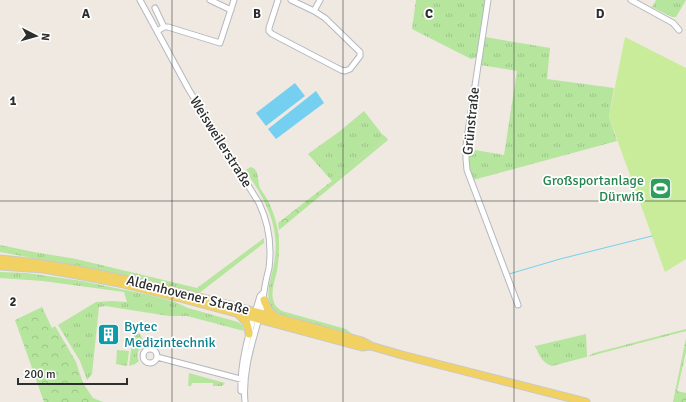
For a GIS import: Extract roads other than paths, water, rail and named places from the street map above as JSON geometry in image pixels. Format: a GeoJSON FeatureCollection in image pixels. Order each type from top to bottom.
{"type":"FeatureCollection","features":[{"type":"Feature","properties":{"kind":"main road","name":"Aldenhovener Straße"},"geometry":{"type":"LineString","coordinates":[[0,259],[43,264],[120,278],[186,293],[362,347],[371,346]]}},
{"type":"Feature","properties":{"kind":"main road","name":"Aldenhovener Straße"},"geometry":{"type":"LineString","coordinates":[[0,266],[43,269],[104,280],[238,314],[275,317],[362,341],[371,346],[402,355],[586,402]]}},
{"type":"Feature","properties":{"kind":"main road"},"geometry":{"type":"LineString","coordinates":[[264,300],[268,309],[275,317]]}},
{"type":"Feature","properties":{"kind":"main road"},"geometry":{"type":"LineString","coordinates":[[238,314],[246,322],[249,334]]}},
{"type":"Feature","properties":{"kind":"street","name":"Weisweilerstraße"},"geometry":{"type":"LineString","coordinates":[[140,0],[189,90],[259,203],[266,217],[271,248],[264,300],[257,316]]}},
{"type":"Feature","properties":{"kind":"street"},"geometry":{"type":"LineString","coordinates":[[210,0],[231,10]]}},
{"type":"Feature","properties":{"kind":"street"},"geometry":{"type":"LineString","coordinates":[[157,31],[164,27],[168,27],[220,43],[234,0]]}},
{"type":"Feature","properties":{"kind":"street"},"geometry":{"type":"LineString","coordinates":[[278,0],[269,28],[269,31],[272,34],[341,70],[345,71],[350,69],[360,56],[360,52],[325,18],[314,10],[291,0]]}},
{"type":"Feature","properties":{"kind":"street"},"geometry":{"type":"LineString","coordinates":[[314,10],[320,0]]}},
{"type":"Feature","properties":{"kind":"street","name":"Grünstraße"},"geometry":{"type":"LineString","coordinates":[[488,0],[466,145],[467,170],[518,305]]}},
{"type":"Feature","properties":{"kind":"street"},"geometry":{"type":"LineString","coordinates":[[632,0],[673,23],[679,30]]}},
{"type":"Feature","properties":{"kind":"street"},"geometry":{"type":"LineString","coordinates":[[155,8],[164,27]]}},
{"type":"Feature","properties":{"kind":"street","name":"Weisweilerstraße"},"geometry":{"type":"LineString","coordinates":[[257,316],[260,296],[264,292]]}},
{"type":"Feature","properties":{"kind":"street"},"geometry":{"type":"LineString","coordinates":[[243,402],[244,388],[242,366],[249,334],[257,316]]}},
{"type":"Feature","properties":{"kind":"street"},"geometry":{"type":"LineString","coordinates":[[243,380],[257,316]]}},
{"type":"Feature","properties":{"kind":"street"},"geometry":{"type":"LineString","coordinates":[[157,357],[243,380]]}},
{"type":"Feature","properties":{"kind":"water"},"geometry":{"type":"Polygon","coordinates":[[[295,83],[305,96],[266,126],[256,113],[295,83]]]}},
{"type":"Feature","properties":{"kind":"water"},"geometry":{"type":"Polygon","coordinates":[[[316,91],[324,103],[276,139],[268,129],[316,91]]]}},
{"type":"Feature","properties":{"kind":"waterway"},"geometry":{"type":"LineString","coordinates":[[509,274],[560,259],[652,236]]}},
{"type":"Feature","properties":{"kind":"place","name":"Großsportanlage Dürwiß"},"geometry":{"type":"Point","coordinates":[660,188]}},
{"type":"Feature","properties":{"kind":"place","name":"Bytec Medizintechnik"},"geometry":{"type":"Point","coordinates":[109,334]}}]}
